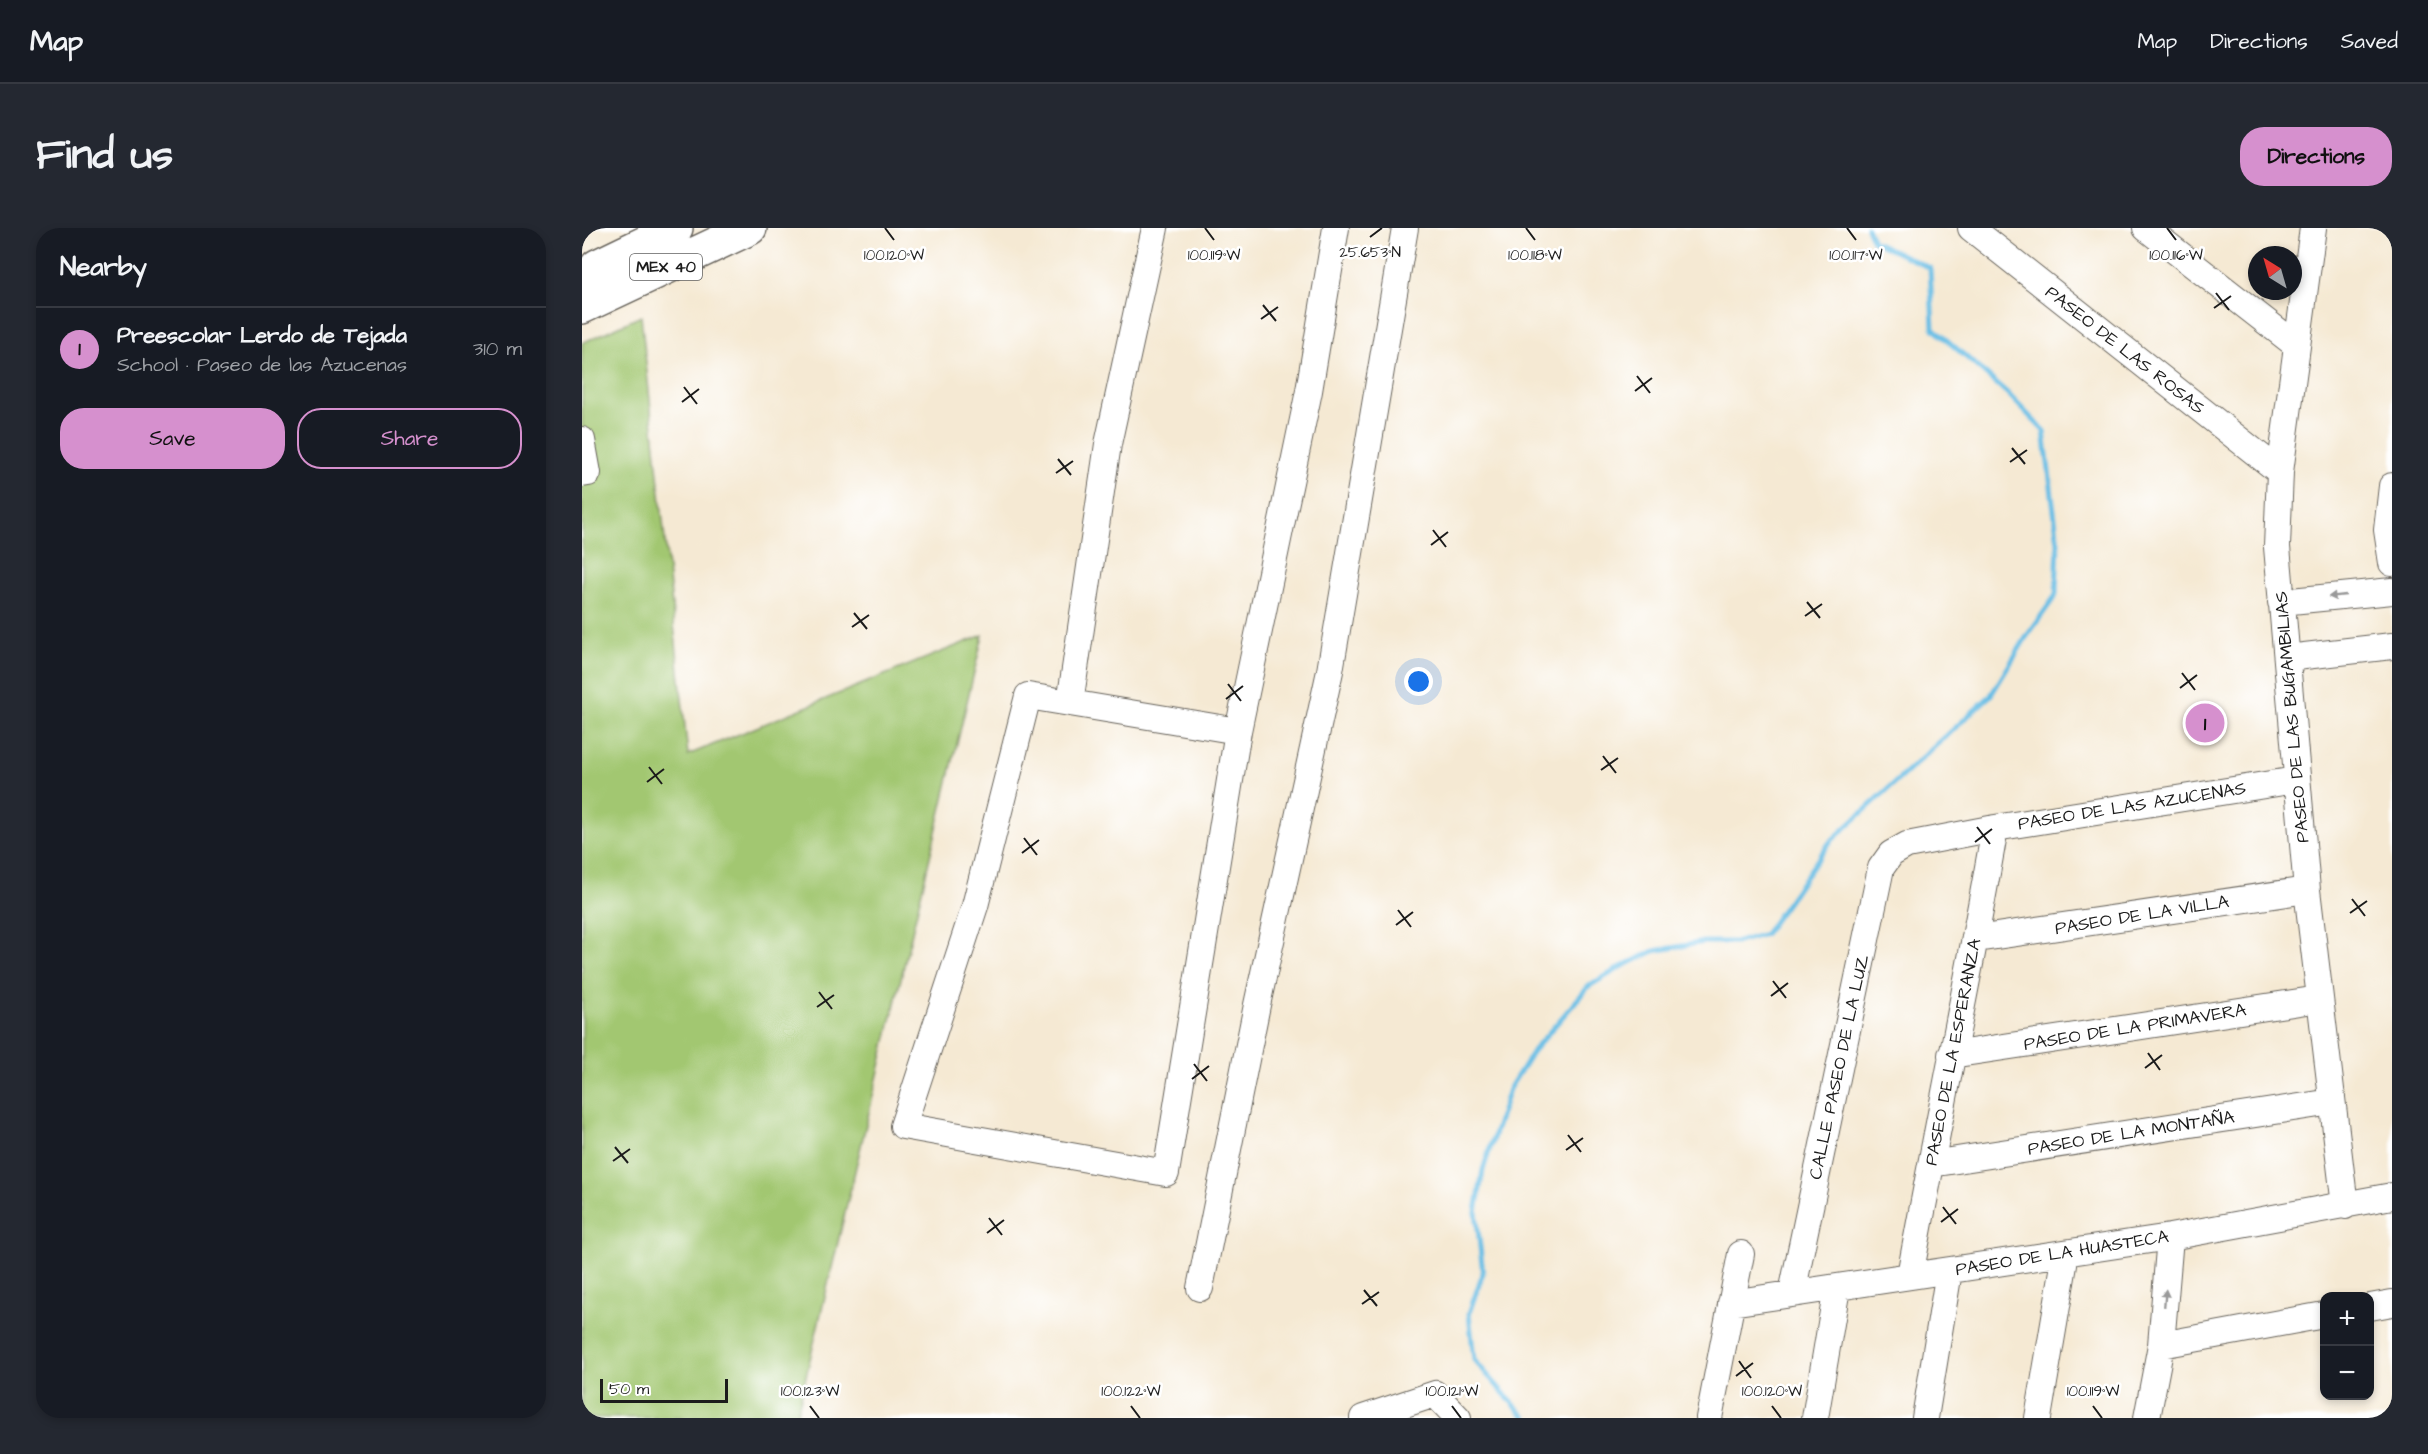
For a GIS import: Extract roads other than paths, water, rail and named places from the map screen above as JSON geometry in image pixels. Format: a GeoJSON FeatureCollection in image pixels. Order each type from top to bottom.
{"type":"FeatureCollection","features":[{"type":"Feature","properties":{"kind":"main road","name":"MEX 40"},"geometry":{"type":"LineString","coordinates":[[582,306],[683,242],[750,228]]}},
{"type":"Feature","properties":{"kind":"main road"},"geometry":{"type":"LineString","coordinates":[[582,275],[608,279],[670,251],[683,242]]}},
{"type":"Feature","properties":{"kind":"street"},"geometry":{"type":"LineString","coordinates":[[1070,703],[1108,444],[1155,228]]}},
{"type":"Feature","properties":{"kind":"street"},"geometry":{"type":"LineString","coordinates":[[1238,731],[1028,696],[975,906],[903,1126],[1166,1173],[1238,731],[1309,391],[1336,228]]}},
{"type":"Feature","properties":{"kind":"street"},"geometry":{"type":"LineString","coordinates":[[1200,1288],[1257,1005],[1330,671],[1405,228]]}},
{"type":"Feature","properties":{"kind":"street","name":"PASEO DE LAS ROSAS"},"geometry":{"type":"LineString","coordinates":[[1971,228],[2280,472]]}},
{"type":"Feature","properties":{"kind":"street"},"geometry":{"type":"LineString","coordinates":[[2146,228],[2296,345]]}},
{"type":"Feature","properties":{"kind":"street","name":"PASEO DE LAS BUGAMBILIAS"},"geometry":{"type":"LineString","coordinates":[[2313,228],[2280,472],[2277,547],[2307,890],[2345,1206]]}},
{"type":"Feature","properties":{"kind":"street"},"geometry":{"type":"LineString","coordinates":[[582,440],[588,473],[582,474]]}},
{"type":"Feature","properties":{"kind":"street"},"geometry":{"type":"LineString","coordinates":[[2392,486],[2387,530],[2392,563]]}},
{"type":"Feature","properties":{"kind":"street"},"geometry":{"type":"LineString","coordinates":[[2281,602],[2392,591]]}},
{"type":"Feature","properties":{"kind":"street"},"geometry":{"type":"LineString","coordinates":[[2287,658],[2392,646]]}},
{"type":"Feature","properties":{"kind":"street","name":"PASEO DE LAS AZUCENAS"},"geometry":{"type":"LineString","coordinates":[[1899,849],[1907,845],[1995,828],[2296,780]]}},
{"type":"Feature","properties":{"kind":"street","name":"PASEO DE LA ESPERANZA"},"geometry":{"type":"LineString","coordinates":[[1910,1276],[1951,1055],[1976,939],[1995,828]]}},
{"type":"Feature","properties":{"kind":"street","name":"CALLE PASEO DE LA LUZ"},"geometry":{"type":"LineString","coordinates":[[1792,1293],[1881,868],[1885,860],[1899,849]]}},
{"type":"Feature","properties":{"kind":"street","name":"PASEO DE LA VILLA"},"geometry":{"type":"LineString","coordinates":[[1976,939],[2307,890]]}},
{"type":"Feature","properties":{"kind":"street","name":"PASEO DE LA PRIMAVERA"},"geometry":{"type":"LineString","coordinates":[[1951,1055],[2319,999]]}},
{"type":"Feature","properties":{"kind":"street","name":"PASEO DE LA MONTAÑA"},"geometry":{"type":"LineString","coordinates":[[1930,1164],[2332,1102]]}},
{"type":"Feature","properties":{"kind":"street","name":"PASEO DE LA HUASTECA"},"geometry":{"type":"LineString","coordinates":[[1731,1303],[2066,1254],[2392,1196]]}},
{"type":"Feature","properties":{"kind":"street"},"geometry":{"type":"LineString","coordinates":[[2147,1418],[2161,1345],[2170,1237]]}},
{"type":"Feature","properties":{"kind":"street"},"geometry":{"type":"LineString","coordinates":[[1709,1418],[1741,1254]]}},
{"type":"Feature","properties":{"kind":"street"},"geometry":{"type":"LineString","coordinates":[[2038,1418],[2066,1254]]}},
{"type":"Feature","properties":{"kind":"street"},"geometry":{"type":"LineString","coordinates":[[1925,1418],[1949,1271]]}},
{"type":"Feature","properties":{"kind":"street"},"geometry":{"type":"LineString","coordinates":[[1815,1418],[1837,1288]]}},
{"type":"Feature","properties":{"kind":"street"},"geometry":{"type":"LineString","coordinates":[[2374,1306],[2392,1303]]}},
{"type":"Feature","properties":{"kind":"street"},"geometry":{"type":"LineString","coordinates":[[2161,1345],[2320,1316]]}},
{"type":"Feature","properties":{"kind":"street"},"geometry":{"type":"LineString","coordinates":[[1363,1418],[1435,1394],[1458,1418]]}},
{"type":"Feature","properties":{"kind":"waterway"},"geometry":{"type":"LineString","coordinates":[[1526,1418],[1474,1360],[1469,1313],[1483,1273],[1476,1212],[1483,1170],[1509,1089],[1533,1051],[1589,986],[1623,966],[1654,951],[1704,942],[1738,942],[1765,934],[1830,842],[1991,695],[2027,636],[2056,595],[2058,543],[2044,431],[2007,393],[1933,328],[1930,268],[1873,241],[1867,228]]}},
{"type":"Feature","properties":{"kind":"place","name":"Preescolar Lerdo de Tejada"},"geometry":{"type":"Point","coordinates":[2205,723]}}]}
